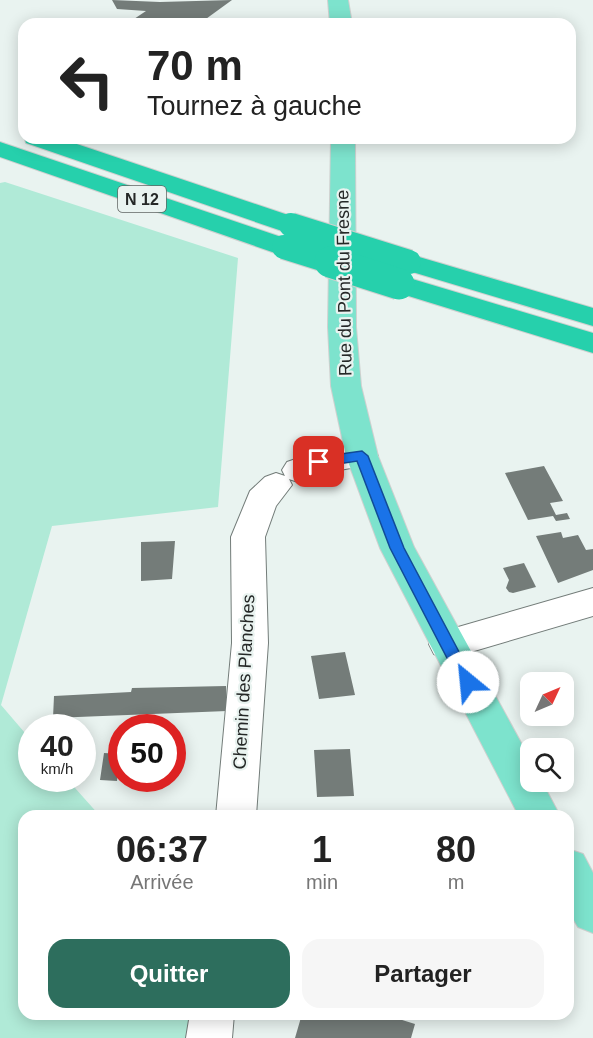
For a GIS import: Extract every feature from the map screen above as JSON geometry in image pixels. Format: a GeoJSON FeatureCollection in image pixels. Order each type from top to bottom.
{"type":"FeatureCollection","features":[{"type":"Feature","properties":{"kind":"highway"},"geometry":{"type":"LineString","coordinates":[[0,126],[18,132]]}},
{"type":"Feature","properties":{"kind":"highway","name":"N 12"},"geometry":{"type":"LineString","coordinates":[[50,144],[288,236]]}},
{"type":"Feature","properties":{"kind":"highway","name":"N 12"},"geometry":{"type":"LineString","coordinates":[[0,149],[404,273],[593,343]]}},
{"type":"Feature","properties":{"kind":"highway","name":"N 12"},"geometry":{"type":"LineString","coordinates":[[404,273],[593,317]]}},
{"type":"Feature","properties":{"kind":"main road"},"geometry":{"type":"LineString","coordinates":[[338,0],[340,18]]}},
{"type":"Feature","properties":{"kind":"main road","name":"Rue du Pont du Fresne"},"geometry":{"type":"LineString","coordinates":[[343,144],[342,327],[346,386],[362,456],[397,548],[537,810]]}},
{"type":"Feature","properties":{"kind":"main road"},"geometry":{"type":"LineString","coordinates":[[574,879],[593,913]]}},
{"type":"Feature","properties":{"kind":"street","name":"Chemin des Planches"},"geometry":{"type":"LineString","coordinates":[[236,810],[250,643],[248,537],[262,500],[287,477],[319,462],[362,456]]}},
{"type":"Feature","properties":{"kind":"street"},"geometry":{"type":"LineString","coordinates":[[447,644],[593,602]]}},
{"type":"Feature","properties":{"kind":"street"},"geometry":{"type":"LineString","coordinates":[[208,1038],[211,1020]]}},
{"type":"Feature","properties":{"kind":"green space"},"geometry":{"type":"Polygon","coordinates":[[[5,182],[238,258],[218,507],[52,526],[1,705],[18,725],[18,792],[79,792],[95,810],[18,810],[18,1020],[192,1020],[190,1038],[0,1038],[0,183],[5,182]]]}},
{"type":"Feature","properties":{"kind":"building"},"geometry":{"type":"Polygon","coordinates":[[[112,0],[160,2],[232,0],[207,18],[136,18],[146,11],[117,9],[112,0]]]}},
{"type":"Feature","properties":{"kind":"building"},"geometry":{"type":"Polygon","coordinates":[[[544,466],[563,501],[550,503],[556,515],[567,513],[570,519],[556,521],[553,516],[528,520],[505,473],[544,466]]]}},
{"type":"Feature","properties":{"kind":"building"},"geometry":{"type":"Polygon","coordinates":[[[561,532],[563,538],[578,535],[586,550],[593,549],[593,570],[558,583],[536,536],[561,532]]]}},
{"type":"Feature","properties":{"kind":"building"},"geometry":{"type":"Polygon","coordinates":[[[175,541],[172,579],[141,581],[141,542],[175,541]]]}},
{"type":"Feature","properties":{"kind":"building"},"geometry":{"type":"Polygon","coordinates":[[[524,563],[536,587],[509,592],[506,588],[509,580],[503,568],[524,563]]]}},
{"type":"Feature","properties":{"kind":"building"},"geometry":{"type":"Polygon","coordinates":[[[345,652],[355,695],[319,699],[311,656],[345,652]]]}},
{"type":"Feature","properties":{"kind":"building"},"geometry":{"type":"Polygon","coordinates":[[[226,686],[227,711],[96,716],[96,714],[53,714],[54,696],[131,692],[132,688],[226,686]]]}},
{"type":"Feature","properties":{"kind":"building"},"geometry":{"type":"Polygon","coordinates":[[[350,749],[354,796],[317,797],[314,750],[350,749]]]}},
{"type":"Feature","properties":{"kind":"building"},"geometry":{"type":"Polygon","coordinates":[[[104,753],[108,753],[108,780],[100,780],[104,753]]]}},
{"type":"Feature","properties":{"kind":"building"},"geometry":{"type":"Polygon","coordinates":[[[300,1020],[402,1020],[415,1024],[411,1038],[295,1038],[300,1020]]]}},
{"type":"Feature","properties":{"kind":"route"},"geometry":{"type":"LineString","coordinates":[[319,462],[362,456],[397,548],[468,682]]}}]}
